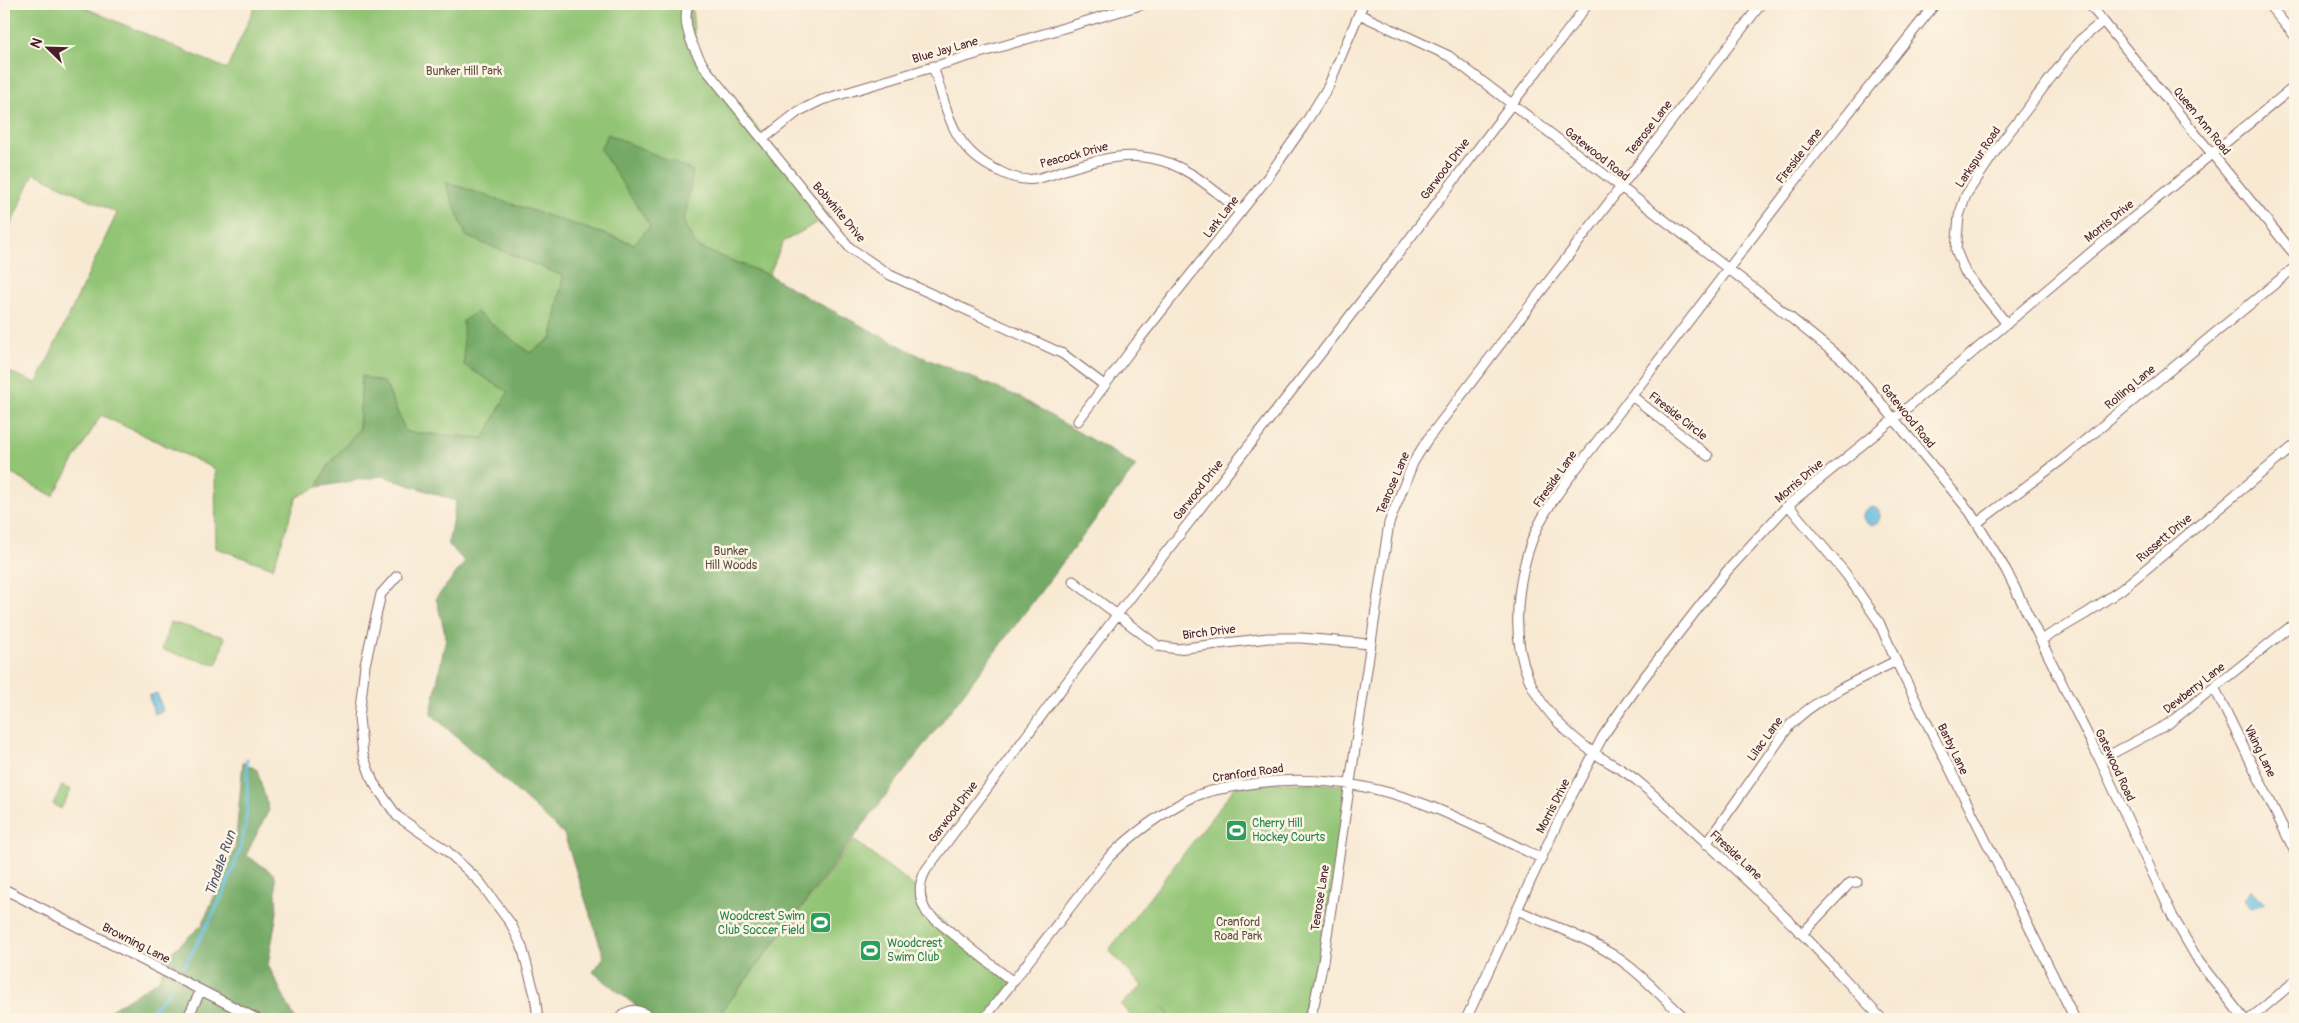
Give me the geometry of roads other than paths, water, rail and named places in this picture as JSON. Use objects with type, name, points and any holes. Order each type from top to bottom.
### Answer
[{"type":"street","name":"Bobwhite Drive","points":[[688,4],[687,26],[696,53],[705,68],[850,248],[890,275],[1062,354],[1104,385]]},
{"type":"street","name":"Blue Jay Lane","points":[[763,139],[799,111],[822,100],[1144,4]]},
{"type":"street","points":[[1359,14],[1364,4]]},
{"type":"street","name":"Garwood Drive","points":[[1013,982],[929,915],[921,898],[921,882],[928,867],[1117,615],[1388,267],[1588,4]]},
{"type":"street","name":"Tearose Lane","points":[[1308,1019],[1314,1005],[1323,962],[1389,524],[1413,463],[1427,440],[1761,4]]},
{"type":"street","name":"Fireside Lane","points":[[1882,1019],[1802,934],[1640,783],[1595,753],[1561,726],[1546,709],[1528,677],[1519,644],[1516,617],[1525,562],[1544,514],[1566,482],[1809,163],[1935,4]]},
{"type":"street","name":"Queen Ann Road","points":[[2088,4],[2295,255]]},
{"type":"street","points":[[2268,4],[2295,36]]},
{"type":"street","name":"Gatewood Road","points":[[1359,14],[1449,56],[1729,270],[1843,360],[1894,419],[1977,524],[2006,570],[2100,760],[2173,917],[2199,962],[2244,1019]]},
{"type":"street","name":"Lark Lane","points":[[1078,420],[1241,212],[1303,127],[1328,87],[1359,14]]},
{"type":"street","name":"Larkspur Road","points":[[2007,324],[1965,272],[1956,250],[1959,216],[1966,196],[2001,143],[2079,41],[2103,21]]},
{"type":"street","name":"Peacock Drive","points":[[933,66],[955,131],[973,157],[988,167],[1022,179],[1036,179],[1106,157],[1129,156],[1151,158],[1172,163],[1189,171],[1241,212]]},
{"type":"street","name":"Morris Drive","points":[[1466,1019],[1541,858],[1603,736],[1642,680],[1727,571],[1788,505],[2295,86]]},
{"type":"street","name":"Rolling Lane","points":[[1977,524],[2060,461],[2295,267]]},
{"type":"street","name":"Fireside Circle","points":[[1632,396],[1708,456]]},
{"type":"street","name":"Russett Drive","points":[[2041,640],[2087,613],[2122,589],[2295,446]]},
{"type":"street","name":"Barby Lane","points":[[1788,505],[1846,574],[1874,614],[2075,1019]]},
{"type":"street","points":[[398,576],[381,594],[365,665],[359,718],[363,755],[374,782],[398,816],[446,850],[479,881],[511,924],[522,947],[535,995],[538,1019]]},
{"type":"street","name":"Birch Drive","points":[[1073,581],[1158,646],[1178,649],[1268,638],[1301,638],[1370,644]]},
{"type":"street","name":"Dewberry Lane","points":[[2100,760],[2168,724],[2215,689],[2295,623]]},
{"type":"street","name":"Lilac Lane","points":[[1706,844],[1798,716],[1840,689],[1896,661]]},
{"type":"street","name":"Viking Lane","points":[[2215,689],[2295,852]]},
{"type":"street","name":"Cranford Road","points":[[984,1019],[1110,857],[1137,832],[1190,798],[1210,791],[1256,782],[1285,780],[1311,780],[1351,785],[1422,803],[1452,815],[1541,858]]},
{"type":"street","points":[[1802,934],[1850,884],[1857,882]]},
{"type":"street","name":"Browning Lane","points":[[4,889],[257,1019]]},
{"type":"street","points":[[1517,910],[1587,941],[1629,966],[1686,1019]]},
{"type":"street","points":[[2250,1019],[2295,981]]},
{"type":"street","points":[[187,1019],[201,990]]},
{"type":"street","points":[[620,1019],[630,1010],[643,1012],[653,1019]]},
{"type":"water","points":[[1872,507],[1878,510],[1881,516],[1878,522],[1872,525],[1866,522],[1863,516],[1866,510]]},
{"type":"water","points":[[157,693],[163,711],[154,714],[149,696]]},
{"type":"water","points":[[2251,890],[2265,904],[2252,908],[2243,899]]},
{"type":"waterway","name":"Tindale Run","points":[[184,966],[219,902],[240,851],[247,815],[247,760]]},
{"type":"waterway","name":"Tindale Run","points":[[142,1019],[163,999],[171,988]]},
{"type":"place","name":"Cherry Hill Hockey Courts","points":[[1236,830]]},
{"type":"place","name":"Woodcrest Swim Club Soccer Field","points":[[821,923]]},
{"type":"place","name":"Woodcrest Swim Club","points":[[871,950]]},
{"type":"park label","name":"Bunker Hill Park","points":[[464,71]]},
{"type":"park label","name":"Bunker Hill Woods","points":[[731,558]]},
{"type":"park label","name":"Cranford Road Park","points":[[1238,929]]}]
